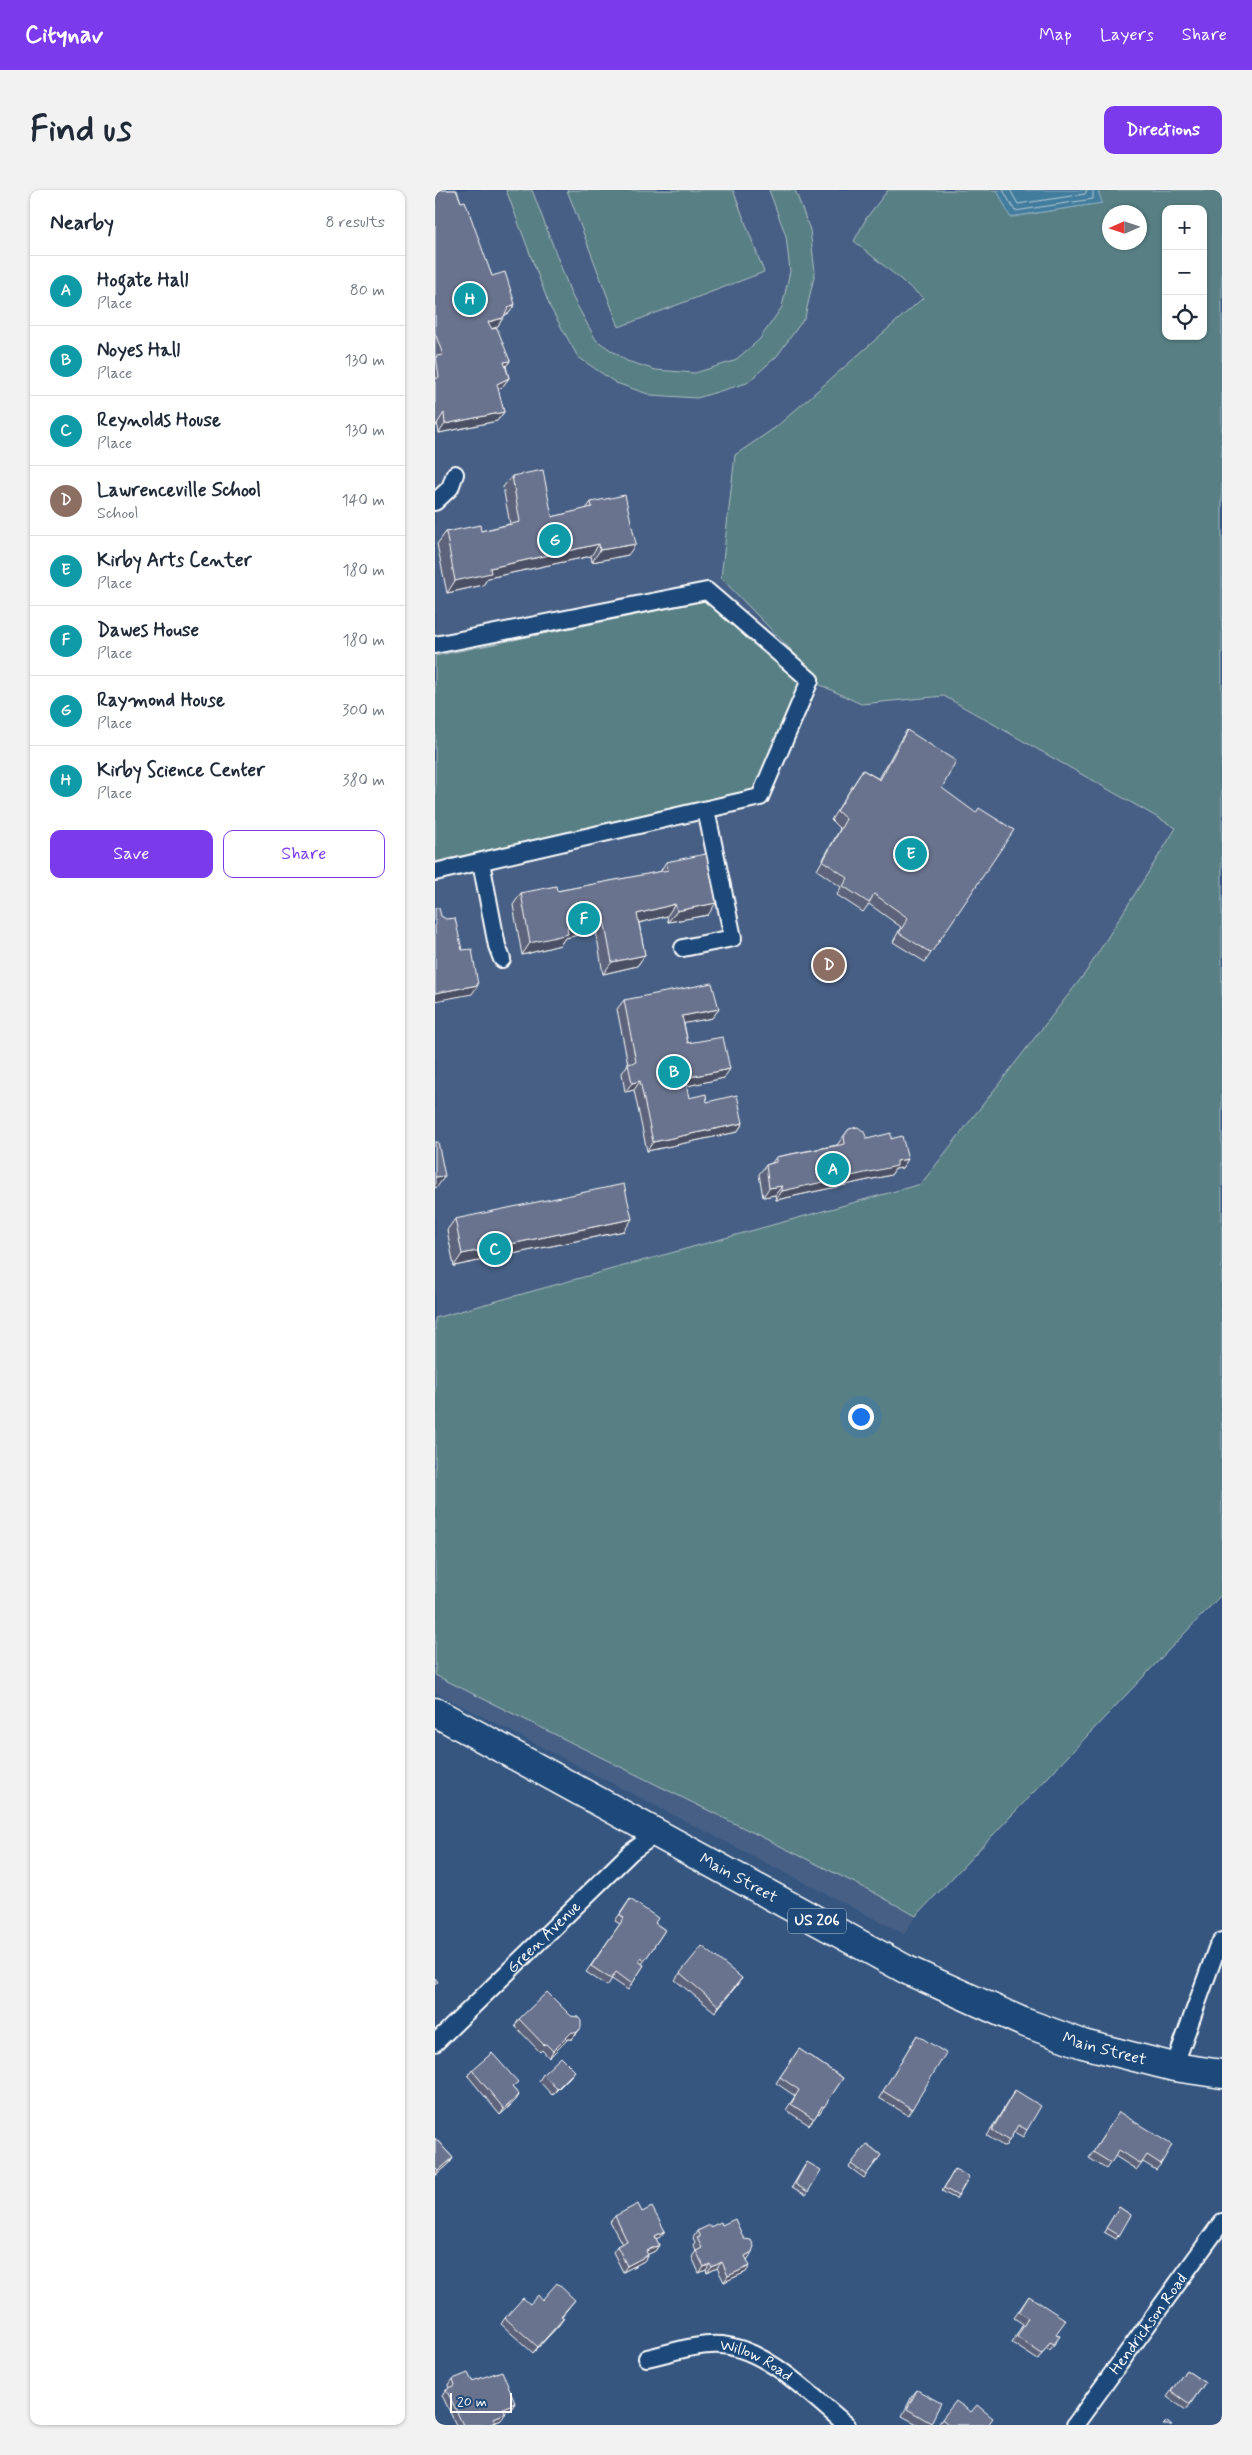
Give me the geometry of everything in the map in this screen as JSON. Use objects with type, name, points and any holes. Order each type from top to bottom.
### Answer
[{"type":"highway","name":"Main Street","points":[[435,1712],[907,1970],[1014,2018],[1083,2044],[1174,2066],[1222,2074]]},
{"type":"street","points":[[435,502],[450,488],[455,474]]},
{"type":"street","points":[[435,645],[707,591],[809,680],[760,797],[435,872]]},
{"type":"street","points":[[683,948],[733,938],[705,810]]},
{"type":"street","points":[[481,862],[497,946],[502,958]]},
{"type":"street","name":"Green Avenue","points":[[435,2043],[631,1852],[657,1833]]},
{"type":"street","points":[[1174,2066],[1217,1948],[1222,1941]]},
{"type":"street","name":"Hendrickson Road","points":[[1075,2425],[1222,2222]]},
{"type":"street","name":"Willow Road","points":[[647,2358],[710,2345],[746,2350],[766,2360],[847,2425]]},
{"type":"shaded area","points":[[435,190],[1222,190],[1222,1594],[916,1916],[904,1934],[435,1692]]},
{"type":"green space","points":[[506,190],[532,190],[572,296],[596,340],[627,361],[656,370],[695,373],[734,361],[759,340],[782,307],[790,271],[786,236],[769,190],[795,190],[810,230],[815,272],[805,317],[777,356],[747,383],[697,398],[651,395],[616,383],[578,357],[550,307]]},
{"type":"green space","points":[[567,190],[733,190],[764,272],[619,327]]},
{"type":"green space","points":[[888,190],[997,190],[1011,217],[1101,203],[1098,190],[1222,190],[1222,1594],[916,1916],[873,1892],[435,1675],[435,1318],[921,1184],[1086,972],[1176,828],[944,696],[861,704],[810,680],[796,655],[721,578],[735,455],[776,427],[923,298],[854,241],[867,217]]},
{"type":"green space","points":[[704,601],[799,683],[754,789],[435,862],[435,656]]},
{"type":"water","points":[[997,190],[1098,190],[1102,203],[1010,217]]},
{"type":"building","points":[[435,190],[456,190],[461,202],[465,201],[492,276],[505,272],[515,304],[509,307],[503,318],[488,322],[492,329],[497,328],[510,361],[504,362],[509,378],[497,384],[504,412],[445,424],[444,413],[435,427],[435,373],[436,379],[439,377],[436,356],[443,355],[435,333]]},
{"type":"building","points":[[543,470],[552,517],[592,507],[591,502],[625,495],[636,544],[600,550],[599,544],[490,568],[491,573],[455,581],[446,532],[480,525],[481,531],[520,522],[512,476]]},
{"type":"building","points":[[907,730],[956,761],[942,788],[976,813],[979,808],[1014,830],[931,953],[899,933],[908,918],[874,894],[869,903],[843,886],[848,878],[823,861],[846,819],[837,811],[863,770],[880,780]]},
{"type":"building","points":[[706,854],[716,903],[677,911],[675,904],[637,914],[645,955],[612,962],[604,920],[567,928],[568,934],[530,943],[521,893],[556,886],[557,891],[668,870],[666,862]]},
{"type":"building","points":[[435,908],[439,908],[441,916],[446,919],[455,918],[462,950],[472,949],[478,985],[435,993]]},
{"type":"building","points":[[712,983],[719,1009],[682,1016],[688,1043],[723,1037],[730,1069],[685,1078],[689,1098],[706,1094],[707,1102],[737,1095],[743,1123],[653,1142],[640,1081],[632,1083],[628,1064],[636,1062],[624,1000]]},
{"type":"building","points":[[858,1127],[864,1132],[867,1139],[891,1133],[891,1139],[902,1136],[908,1159],[897,1161],[897,1166],[782,1191],[782,1186],[769,1188],[766,1165],[776,1162],[776,1157],[845,1144],[844,1136],[849,1129]]},
{"type":"building","points":[[435,1142],[438,1142],[445,1176],[435,1177]]},
{"type":"building","points":[[624,1184],[632,1219],[462,1254],[455,1219]]},
{"type":"building","points":[[630,1899],[658,1918],[655,1923],[665,1930],[645,1960],[641,1957],[638,1961],[644,1965],[632,1984],[616,1972],[611,1979],[591,1966],[624,1918],[620,1915]]},
{"type":"building","points":[[702,1946],[742,1978],[719,2006],[680,1973]]},
{"type":"building","points":[[547,1992],[571,2016],[578,2017],[581,2021],[581,2028],[576,2033],[572,2032],[553,2051],[546,2044],[544,2045],[519,2019]]},
{"type":"building","points":[[917,2035],[946,2053],[912,2109],[883,2091]]},
{"type":"building","points":[[799,2049],[843,2078],[814,2119],[791,2104],[799,2090],[780,2077]]},
{"type":"building","points":[[492,2053],[518,2082],[512,2087],[519,2095],[504,2109],[472,2070]]},
{"type":"building","points":[[561,2057],[575,2071],[557,2089],[543,2074]]},
{"type":"building","points":[[1015,2090],[1041,2106],[1027,2130],[1018,2125],[1009,2141],[992,2130]]},
{"type":"building","points":[[1119,2112],[1172,2145],[1161,2164],[1147,2155],[1141,2164],[1119,2150],[1111,2163],[1093,2152]]},
{"type":"building","points":[[435,2138],[453,2158],[438,2171],[435,2168]]},
{"type":"building","points":[[867,2144],[881,2155],[866,2175],[851,2164]]},
{"type":"building","points":[[807,2162],[821,2170],[808,2192],[795,2184]]},
{"type":"building","points":[[955,2169],[969,2177],[958,2196],[944,2188]]},
{"type":"building","points":[[638,2204],[642,2212],[652,2207],[665,2231],[655,2236],[659,2245],[646,2251],[648,2255],[627,2266],[617,2246],[627,2241],[615,2216]]},
{"type":"building","points":[[1119,2207],[1131,2215],[1119,2236],[1106,2228]]},
{"type":"building","points":[[735,2219],[744,2239],[751,2240],[754,2246],[752,2252],[745,2256],[750,2266],[728,2276],[722,2262],[712,2267],[710,2264],[704,2267],[696,2251],[702,2248],[697,2238],[700,2237],[697,2231],[721,2222],[722,2225]]},
{"type":"building","points":[[557,2283],[575,2300],[561,2316],[564,2318],[538,2347],[505,2318],[523,2298],[530,2304],[538,2295],[542,2300]]},
{"type":"building","points":[[1029,2296],[1066,2320],[1056,2334],[1060,2336],[1054,2344],[1050,2342],[1042,2354],[1017,2337],[1028,2318],[1019,2312]]},
{"type":"building","points":[[1186,2370],[1205,2383],[1190,2404],[1171,2391]]},
{"type":"building","points":[[502,2371],[515,2403],[503,2408],[506,2413],[494,2418],[496,2422],[491,2425],[463,2425],[446,2389],[455,2385],[453,2379],[468,2373],[472,2381]]},
{"type":"building","points":[[917,2390],[941,2403],[931,2423],[907,2409]]},
{"type":"building","points":[[956,2401],[971,2412],[977,2405],[993,2418],[988,2425],[949,2425],[942,2419]]},
{"type":"building","points":[[1167,2421],[1172,2425],[1163,2425]]},
{"type":"place","name":"Kirby Science Center","points":[[470,299]]},
{"type":"place","name":"Raymond House","points":[[555,540]]},
{"type":"place","name":"Kirby Arts Center","points":[[911,854]]},
{"type":"place","name":"Dawes House","points":[[584,919]]},
{"type":"place","name":"Lawrenceville School","points":[[829,965]]},
{"type":"place","name":"Noyes Hall","points":[[674,1072]]},
{"type":"place","name":"Hogate Hall","points":[[833,1169]]},
{"type":"place","name":"Reynolds House","points":[[495,1249]]}]
